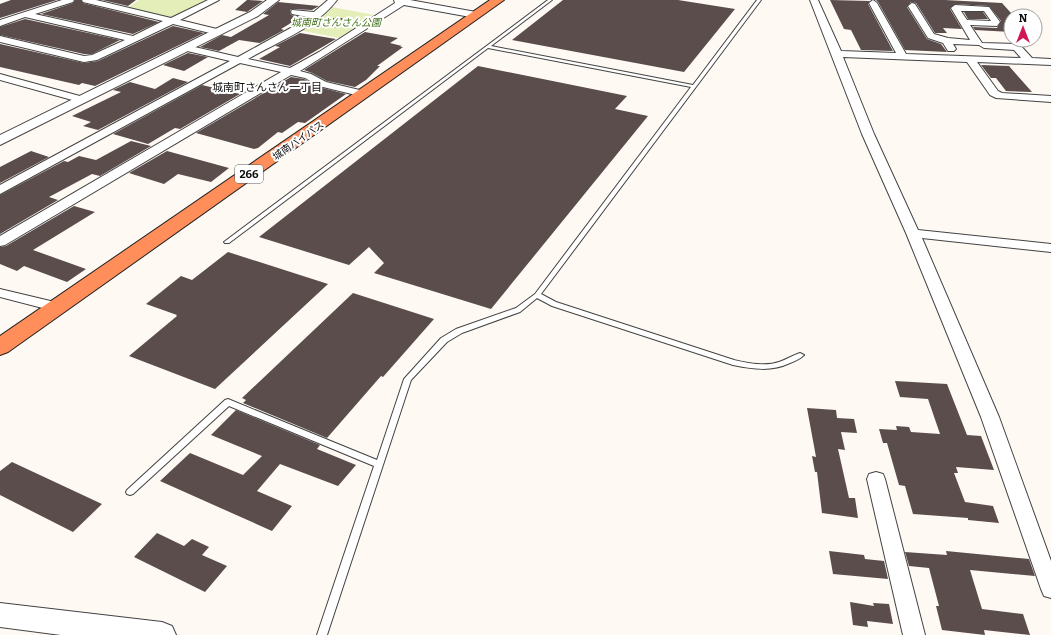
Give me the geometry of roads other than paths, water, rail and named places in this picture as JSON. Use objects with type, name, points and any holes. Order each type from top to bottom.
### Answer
[{"type":"highway","name":"城南バイパス","points":[[0,347],[498,0]]},
{"type":"street","points":[[0,24],[70,0]]},
{"type":"street","points":[[86,0],[218,32]]},
{"type":"street","points":[[0,39],[84,59],[94,58],[215,0]]},
{"type":"street","points":[[0,141],[254,14],[274,0]]},
{"type":"street","points":[[0,190],[237,59],[299,27],[333,0]]},
{"type":"street","points":[[814,0],[868,134],[913,232],[990,416],[1051,589]]},
{"type":"street","points":[[0,242],[289,71],[299,68],[401,1],[476,15]]},
{"type":"street","points":[[874,3],[903,57]]},
{"type":"street","points":[[912,6],[931,36],[947,41],[977,43],[964,22]]},
{"type":"street","points":[[295,12],[316,15]]},
{"type":"street","points":[[26,15],[134,39]]},
{"type":"street","points":[[947,41],[957,59]]},
{"type":"street","points":[[984,45],[1017,47],[1030,62]]},
{"type":"street","points":[[186,48],[289,71],[308,76],[323,84],[364,94]]},
{"type":"street","points":[[837,54],[1051,62]]},
{"type":"street","points":[[970,59],[994,93],[1000,96],[1051,98]]},
{"type":"street","points":[[0,77],[83,100]]},
{"type":"street","points":[[913,232],[1051,248]]},
{"type":"street","points":[[0,293],[58,307]]},
{"type":"street","points":[[876,479],[914,635]]},
{"type":"street","points":[[0,616],[162,635]]},
{"type":"lane","points":[[227,242],[550,0]]},
{"type":"lane","points":[[322,635],[408,379],[444,340],[459,331],[518,310],[536,295],[759,0]]},
{"type":"lane","points":[[487,47],[693,86]]},
{"type":"lane","points":[[536,295],[554,304],[733,362],[762,368],[784,364],[800,355]]},
{"type":"lane","points":[[130,492],[228,402],[380,465]]},
{"type":"district","name":"城南町さんさん一丁目","points":[[267,87]]},
{"type":"park label","name":"城南町さんさん公園","points":[[336,22]]}]
